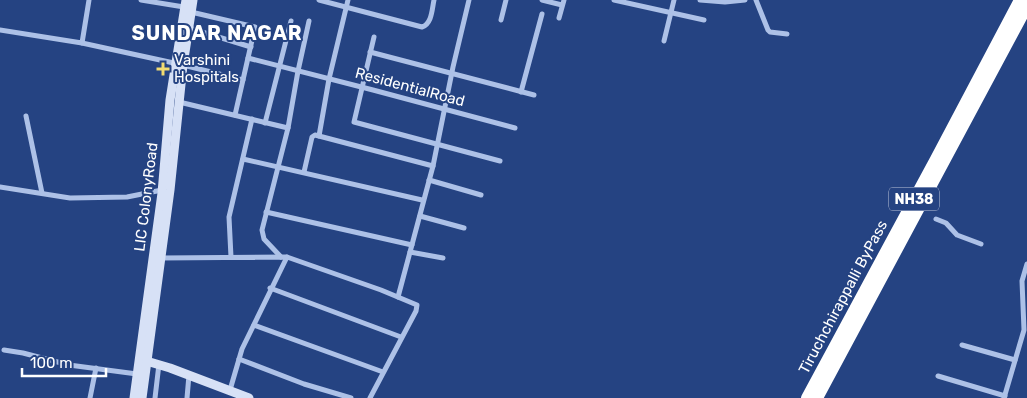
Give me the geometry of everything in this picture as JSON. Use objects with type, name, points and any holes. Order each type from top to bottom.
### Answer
[{"type":"highway","name":"Tiruchchirappalli ByPass","points":[[807,398],[941,151],[1020,0]]},
{"type":"highway","name":"Tiruchchirappalli ByPass","points":[[817,398],[1027,6]]},
{"type":"main road","name":"LIC ColonyRoad","points":[[142,398],[143,360],[179,102],[180,65],[187,7],[193,0]]},
{"type":"main road","name":"LIC ColonyRoad","points":[[134,398],[137,374],[143,360],[161,258],[170,100],[189,28],[187,7]]},
{"type":"main road","points":[[143,360],[159,364],[228,392],[248,398]]},
{"type":"street","points":[[82,43],[89,0]]},
{"type":"street","points":[[141,0],[187,7],[255,27],[235,115]]},
{"type":"street","points":[[319,0],[422,27],[426,26],[429,22],[434,0]]},
{"type":"street","points":[[319,136],[329,79],[348,0]]},
{"type":"street","points":[[398,297],[420,216],[422,200],[433,166],[469,0]]},
{"type":"street","points":[[501,20],[506,0]]},
{"type":"street","points":[[542,0],[563,3],[559,18]]},
{"type":"street","points":[[614,0],[704,20]]},
{"type":"street","points":[[664,40],[674,0]]},
{"type":"street","points":[[700,0],[725,2],[745,0]]},
{"type":"street","points":[[756,0],[768,30],[772,33],[787,34]]},
{"type":"street","points":[[521,92],[542,14]]},
{"type":"street","points":[[265,123],[291,21]]},
{"type":"street","points":[[284,257],[264,239],[262,230],[288,128],[308,21]]},
{"type":"street","points":[[189,28],[251,47]]},
{"type":"street","points":[[0,30],[82,43],[243,80]]},
{"type":"street","points":[[374,37],[354,122],[500,161]]},
{"type":"street","name":"ResidentialRoad","points":[[370,52],[534,95]]},
{"type":"street","name":"ResidentialRoad","points":[[248,58],[515,128]]},
{"type":"street","points":[[179,102],[288,128]]},
{"type":"street","points":[[26,116],[42,193]]},
{"type":"street","points":[[230,257],[229,217],[252,120]]},
{"type":"street","points":[[304,172],[312,137],[315,135],[433,166]]},
{"type":"street","points":[[244,159],[422,200]]},
{"type":"street","points":[[429,180],[481,195]]},
{"type":"street","points":[[0,187],[70,198],[127,197],[166,190]]},
{"type":"street","points":[[266,212],[412,245]]},
{"type":"street","points":[[420,216],[464,228]]},
{"type":"street","points":[[936,219],[946,223],[957,235],[981,244]]},
{"type":"street","points":[[410,252],[444,258]]},
{"type":"street","points":[[228,392],[239,359],[284,257]]},
{"type":"street","points":[[161,258],[284,257],[417,305],[418,308],[370,398]]},
{"type":"street","points":[[938,376],[1005,397],[1024,338],[1022,281],[1027,264]]},
{"type":"street","points":[[270,288],[401,337]]},
{"type":"street","points":[[254,325],[383,372]]},
{"type":"street","points":[[962,345],[1016,360]]},
{"type":"street","points":[[4,350],[69,365],[137,374]]},
{"type":"street","points":[[239,359],[304,384],[351,398]]},
{"type":"street","points":[[155,398],[159,364]]},
{"type":"street","points":[[90,398],[96,368]]},
{"type":"street","points":[[187,398],[189,375]]},
{"type":"place","name":"Varshini Hospitals","points":[[163,69]]},
{"type":"district","name":"SUNDAR NAGAR","points":[[217,33]]}]
